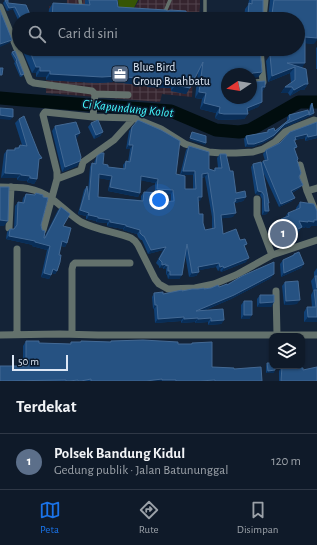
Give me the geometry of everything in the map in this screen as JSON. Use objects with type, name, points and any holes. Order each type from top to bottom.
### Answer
[{"type":"street","points":[[264,12],[265,0]]},
{"type":"street","points":[[0,7],[12,37]]},
{"type":"street","points":[[20,56],[31,82],[92,91],[94,96],[93,117]]},
{"type":"street","points":[[257,82],[263,82],[260,56]]},
{"type":"street","points":[[94,96],[128,96]]},
{"type":"street","points":[[43,230],[57,179],[57,172],[43,114],[46,111],[93,117],[130,118],[161,129],[185,144],[198,149],[209,152],[236,153],[253,152],[263,149],[275,142],[286,132],[314,120],[317,121]]},
{"type":"street","points":[[57,179],[81,170],[83,162],[114,140],[130,118]]},
{"type":"street","points":[[300,165],[313,189],[317,215]]},
{"type":"street","points":[[0,187],[20,186],[31,188],[52,198],[77,219],[94,227],[131,238],[135,241],[155,279],[159,284],[168,289],[195,288],[214,284],[236,275],[272,255],[317,240]]},
{"type":"street","points":[[9,228],[11,187]]},
{"type":"street","points":[[257,199],[257,215],[272,255]]},
{"type":"street","points":[[16,249],[17,334]]},
{"type":"street","points":[[72,334],[73,265],[75,263],[130,263]]},
{"type":"street","points":[[276,291],[277,333]]},
{"type":"street","points":[[0,335],[269,335]]},
{"type":"street","points":[[305,335],[317,335]]},
{"type":"lane","points":[[80,0],[81,7]]},
{"type":"lane","points":[[165,12],[170,0]]},
{"type":"lane","points":[[205,0],[205,12]]},
{"type":"shaded area","points":[[67,0],[85,0],[85,8],[133,11],[139,0],[200,0],[199,12],[49,12],[49,6],[67,7]]},
{"type":"shaded area","name":"Blue Bird Group Buahbatu","points":[[47,56],[194,56],[192,97],[162,94],[160,102],[46,93]]},
{"type":"green space","points":[[118,0],[138,0],[133,10],[119,9]]},
{"type":"building","points":[[5,0],[8,0],[8,3],[26,5],[29,12],[18,12],[15,7],[9,8]]},
{"type":"building","points":[[89,0],[117,0],[118,7],[186,12],[52,12],[53,3],[90,5]]},
{"type":"building","points":[[252,0],[263,0],[263,12],[248,12],[249,3],[252,4]]},
{"type":"building","points":[[274,0],[317,0],[317,38],[305,37],[305,12],[272,12]]},
{"type":"building","points":[[0,10],[12,40],[0,44]]},
{"type":"building","points":[[14,56],[17,56],[24,74],[21,75],[16,61],[17,60]]},
{"type":"building","points":[[32,56],[261,56],[262,72],[257,73],[257,68],[221,68],[221,104],[257,104],[247,108],[248,114],[224,114],[219,113],[220,107],[204,103],[206,93],[199,92],[203,62],[190,88],[176,85],[175,82],[151,81],[150,78],[50,74],[50,71],[40,71],[40,67],[36,67]]},
{"type":"building","points":[[270,56],[305,56],[305,63],[287,63],[306,69],[308,84],[294,90],[292,87],[285,87],[295,80],[295,67],[272,76]]},
{"type":"building","points":[[0,68],[3,68],[2,75],[0,75]]},
{"type":"building","points":[[265,81],[265,87],[262,87],[262,102],[257,104],[257,82]]},
{"type":"building","points":[[312,103],[314,113],[309,115]]},
{"type":"building","points":[[0,108],[13,109],[13,117],[0,115]]},
{"type":"building","points":[[308,110],[309,114],[285,124],[274,135],[263,141],[248,144],[246,136],[268,132],[268,130],[274,128],[275,131],[290,119],[289,115]]},
{"type":"building","points":[[24,116],[42,158],[39,159],[37,179],[21,174],[5,173],[7,150],[15,150],[15,148],[19,148],[20,145],[27,146],[19,119]]},
{"type":"building","points":[[98,120],[103,132],[96,135],[91,123]]},
{"type":"building","points":[[138,120],[161,130],[180,141],[176,174],[185,176],[185,189],[196,189],[195,171],[183,171],[189,146],[209,152],[209,169],[215,171],[215,168],[222,168],[220,154],[226,154],[230,171],[233,171],[236,193],[245,191],[246,197],[235,199],[236,201],[234,202],[236,213],[221,215],[223,234],[236,229],[240,240],[245,239],[247,244],[244,245],[249,258],[224,268],[223,266],[220,267],[219,263],[198,267],[199,272],[192,273],[187,244],[182,275],[170,275],[168,265],[162,265],[162,262],[159,259],[166,247],[151,250],[144,236],[140,233],[140,230],[126,225],[110,222],[110,220],[88,215],[89,213],[80,210],[87,186],[89,200],[92,163],[96,164],[97,156],[104,153],[103,164],[108,165],[108,167],[125,169],[126,161],[130,162],[133,145],[129,145],[132,127]],"holes":[[[208,173],[215,228],[205,230],[203,214],[199,214],[198,197],[202,197],[202,174]],[[99,174],[112,176],[110,187],[140,193],[141,176],[158,179],[157,189],[173,190],[174,201],[160,202],[160,193],[144,192],[143,201],[98,197]]]},
{"type":"building","points":[[76,122],[80,133],[75,135],[81,157],[80,161],[65,167],[55,126]]},
{"type":"building","points":[[317,122],[317,135],[308,137],[307,134],[295,137],[296,140],[294,140],[297,147],[294,148],[301,173],[299,177],[303,185],[291,191],[295,198],[281,204],[263,161],[268,160],[266,150],[280,143],[290,132]]},
{"type":"building","points":[[192,132],[206,136],[206,143],[190,138]]},
{"type":"building","points":[[261,162],[269,203],[269,211],[265,211],[264,195],[262,192],[258,191],[253,164]]},
{"type":"building","points":[[0,187],[9,187],[8,221],[0,220]]},
{"type":"building","points":[[36,193],[48,198],[41,225],[42,230],[45,231],[44,238],[61,207],[70,214],[63,226],[71,228],[67,243],[62,241],[59,255],[61,255],[60,262],[57,271],[53,269],[51,275],[44,273],[50,246],[35,241],[9,236],[10,229],[14,229],[17,225],[18,202],[24,203],[26,194],[35,195]]},
{"type":"building","points":[[300,202],[314,204],[317,211],[317,220],[314,220],[314,222],[299,221],[302,227],[278,239],[275,231],[285,226],[281,219],[289,216],[288,213],[300,208]]},
{"type":"building","points":[[299,252],[304,264],[284,273],[283,260]]},
{"type":"building","points":[[274,262],[274,274],[234,295],[196,311],[223,309],[224,320],[211,321],[211,318],[184,319],[184,317],[158,319],[154,293],[163,292],[163,294],[182,290],[204,289],[218,285],[219,287],[227,285],[242,276]]},
{"type":"building","points":[[315,276],[317,276],[317,288]]},
{"type":"building","points":[[298,281],[300,300],[286,301],[285,282]]},
{"type":"building","points":[[314,290],[317,290],[317,317],[308,317],[307,307],[316,307]]},
{"type":"building","points":[[260,295],[274,295],[274,302],[260,303]]},
{"type":"building","points":[[244,301],[252,301],[252,315],[244,315]]},
{"type":"building","points":[[143,340],[178,342],[178,344],[212,342],[212,367],[234,369],[261,367],[262,381],[176,381],[162,379],[146,381],[91,381],[91,379],[81,381],[0,381],[0,366],[26,366],[26,341],[71,344],[71,342],[81,341],[111,342]]},
{"type":"building","points":[[267,363],[269,363],[269,369],[275,370],[268,371]]},
{"type":"building","points":[[317,367],[317,381],[281,381],[282,369],[303,370]]},
{"type":"waterway","name":"Ci Kapundung Kolot","points":[[0,98],[171,111],[216,130],[239,132],[250,130],[299,102],[317,102]]},
{"type":"place","name":"Blue Bird Group Buahbatu","points":[[120,74]]},
{"type":"place","name":"Polsek Bandung Kidul","points":[[283,234]]}]
